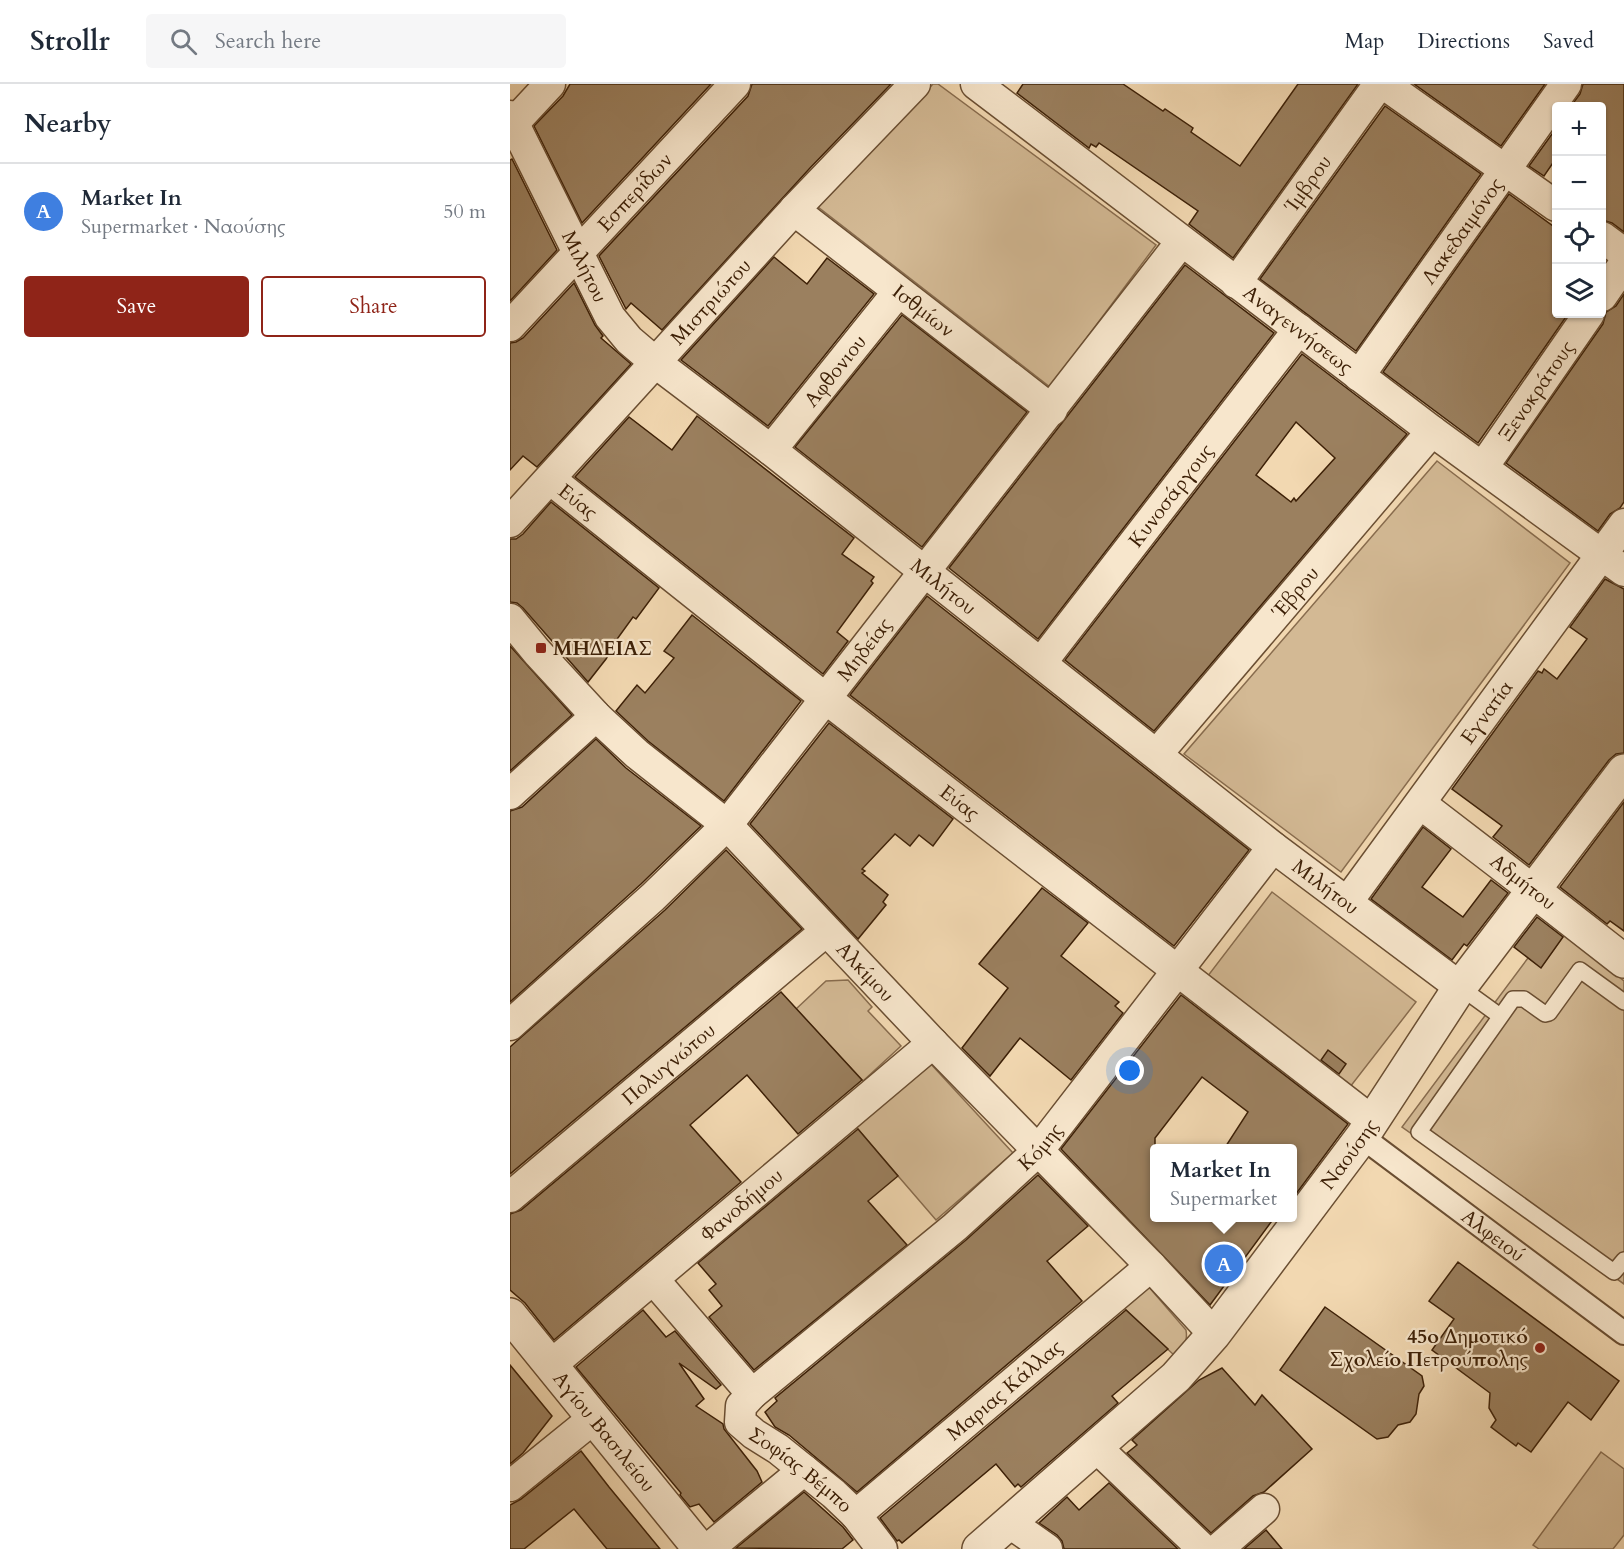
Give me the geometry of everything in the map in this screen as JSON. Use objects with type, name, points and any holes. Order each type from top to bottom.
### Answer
[{"type":"street","points":[[511,122],[550,84]]},
{"type":"street","name":"Εσπερίδων","points":[[510,326],[577,251],[735,84]]},
{"type":"street","name":"Μιστριώτου","points":[[510,522],[794,210],[915,84]]},
{"type":"street","name":"Ίμβρου","points":[[1236,283],[1379,84]]},
{"type":"street","points":[[1384,84],[1552,203]]},
{"type":"street","name":"Λακεδαιμόνος","points":[[1359,376],[1566,84]]},
{"type":"street","name":"Αναγεννήσεως","points":[[994,89],[1181,242],[1432,431],[1613,562]]},
{"type":"street","name":"Μιλήτου","points":[[511,122],[610,317],[629,340],[1273,847],[1460,987]]},
{"type":"street","name":"Ισθμίων","points":[[794,210],[1052,410]]},
{"type":"street","points":[[1606,240],[1624,253]]},
{"type":"street","name":"Μηδείας","points":[[510,1025],[653,897],[727,825],[1181,242]]},
{"type":"street","points":[[1606,290],[1624,264]]},
{"type":"street","name":"Αφθονιου","points":[[771,450],[898,292]]},
{"type":"street","name":"Ξενοκράτους","points":[[1483,467],[1586,318]]},
{"type":"street","name":"Κυνοσάργους","points":[[1041,663],[1299,329]]},
{"type":"street","name":"Έβρου","points":[[1157,754],[1432,431]]},
{"type":"street","name":"Εύας","points":[[550,480],[825,698],[1177,970],[1367,1129]]},
{"type":"street","name":"Εγνατία","points":[[1348,902],[1421,804],[1613,562],[1624,524]]},
{"type":"street","name":"Αλκίμου","points":[[510,620],[596,716],[637,754],[727,825],[933,1043],[1151,1266],[1214,1334]]},
{"type":"street","points":[[510,794],[596,716]]},
{"type":"street","name":"Ναούσης","points":[[979,1549],[1176,1377],[1214,1334],[1367,1129],[1460,987],[1624,771]]},
{"type":"street","name":"Αδμήτου","points":[[1421,804],[1624,961]]},
{"type":"street","name":"Κόμης","points":[[752,1394],[955,1227],[1038,1152],[1273,847]]},
{"type":"street","name":"Πολυγνώτου","points":[[510,1197],[826,931]]},
{"type":"street","name":"Φανοδήμου","points":[[551,1365],[933,1043]]},
{"type":"street","name":"Αλφειού","points":[[1367,1129],[1624,1333]]},
{"type":"street","name":"Μαριας Κάλλας","points":[[856,1515],[1151,1266]]},
{"type":"street","name":"Σοφίας Βέμπο","points":[[654,1280],[752,1394],[741,1406],[740,1422],[834,1494],[856,1515],[882,1549]]},
{"type":"street","name":"Αγίου Βασιλείου","points":[[510,1315],[700,1549]]},
{"type":"street","points":[[510,1486],[594,1418]]},
{"type":"street","points":[[1097,1448],[1203,1549]]},
{"type":"street","points":[[708,1549],[804,1470]]},
{"type":"street","points":[[1218,1549],[1264,1509]]},
{"type":"street","points":[[1010,1523],[1047,1549]]},
{"type":"lane","points":[[1624,1002],[1580,970],[1549,1012],[1545,1014],[1524,999],[1513,999],[1419,1132],[1614,1272],[1624,1260]]},
{"type":"lane","points":[[1460,987],[1500,1016]]},
{"type":"shaded area","points":[[933,84],[938,84],[1156,245],[1050,387],[818,207]]},
{"type":"shaded area","points":[[1437,461],[1570,563],[1341,872],[1184,754]]},
{"type":"shaded area","points":[[1272,892],[1416,1002],[1350,1087],[1207,977]]},
{"type":"shaded area","points":[[1565,934],[1624,981],[1624,1284],[1402,1127],[1528,958],[1541,967]]},
{"type":"shaded area","points":[[848,980],[872,1007],[868,1011],[901,1046],[863,1081],[796,1009],[826,981]]},
{"type":"shaded area","points":[[929,1062],[1013,1153],[936,1220],[855,1126]]},
{"type":"shaded area","points":[[1148,1286],[1186,1330],[1185,1344],[1176,1357],[1123,1307]]},
{"type":"shaded area","points":[[1601,1452],[1624,1469],[1624,1535],[1613,1549],[1539,1549],[1533,1545]]},
{"type":"building","points":[[570,84],[711,84],[582,223],[534,126],[563,96]]},
{"type":"building","points":[[752,84],[891,84],[810,168],[662,330],[631,303],[626,309],[599,256],[748,96]]},
{"type":"building","points":[[1023,84],[1123,84],[1193,128],[1191,132],[1240,166],[1298,84],[1358,84],[1233,258],[1189,224],[1198,211],[1099,143],[1096,147],[1091,144],[1089,148],[1017,93]]},
{"type":"building","points":[[1414,84],[1545,84],[1501,146]]},
{"type":"building","points":[[1583,84],[1624,84],[1624,232],[1606,221],[1606,102],[1574,102]]},
{"type":"building","points":[[1385,106],[1481,174],[1356,351],[1260,279]]},
{"type":"building","points":[[1552,134],[1552,164],[1544,176],[1529,166]]},
{"type":"building","points":[[512,159],[557,250],[510,301],[510,160]]},
{"type":"building","points":[[1509,194],[1552,225],[1552,318],[1565,318],[1478,443],[1383,372]]},
{"type":"building","points":[[774,257],[807,284],[827,258],[874,294],[768,426],[681,360]]},
{"type":"building","points":[[1185,265],[1274,333],[1038,639],[949,568]]},
{"type":"building","points":[[574,283],[603,336],[601,338],[631,364],[537,467],[523,456],[510,470],[510,343],[523,338]]},
{"type":"building","points":[[1624,294],[1624,502],[1620,508],[1610,514],[1598,531],[1506,463],[1603,324],[1606,312],[1616,306]]},
{"type":"building","points":[[902,315],[1027,412],[922,547],[795,447]]},
{"type":"building","points":[[1302,354],[1407,434],[1154,731],[1065,660]],"holes":[[[1296,422],[1335,458],[1296,501],[1294,498],[1291,502],[1256,475]]]},
{"type":"building","points":[[697,416],[854,538],[842,554],[874,577],[871,581],[873,583],[837,632],[848,641],[823,674],[575,477],[629,417],[672,450]]},
{"type":"building","points":[[551,502],[659,588],[636,619],[633,617],[588,682],[523,608],[517,603],[510,602],[510,539],[516,539],[523,534]]},
{"type":"building","points":[[1605,579],[1624,589],[1624,753],[1616,754],[1609,760],[1529,865],[1493,837],[1502,826],[1452,789],[1538,671],[1542,673],[1544,669],[1557,679],[1587,639],[1570,627]]},
{"type":"building","points":[[927,596],[1249,850],[1174,946],[850,695]]},
{"type":"building","points":[[692,615],[801,701],[724,801],[648,741],[616,711],[637,685],[645,693],[674,658],[664,651]]},
{"type":"building","points":[[510,646],[572,715],[510,771]]},
{"type":"building","points":[[829,723],[953,819],[933,846],[919,835],[910,846],[895,834],[862,869],[865,871],[862,873],[888,895],[883,902],[886,905],[858,939],[750,824]]},
{"type":"building","points":[[596,739],[626,768],[701,826],[641,884],[510,1002],[510,811],[522,807]]},
{"type":"building","points":[[1624,802],[1624,931],[1610,921],[1607,924],[1560,887]]},
{"type":"building","points":[[1423,827],[1451,849],[1422,887],[1463,917],[1491,880],[1508,893],[1467,946],[1464,944],[1452,960],[1371,899]]},
{"type":"building","points":[[726,850],[802,929],[510,1174],[510,1047],[665,910]]},
{"type":"building","points":[[1042,888],[1088,923],[1061,956],[1119,1002],[1115,1006],[1123,1013],[1071,1080],[1020,1038],[990,1076],[962,1048],[1008,988],[979,964]]},
{"type":"building","points":[[1537,917],[1563,937],[1541,968],[1514,947]]},
{"type":"building","points":[[781,992],[862,1080],[798,1134],[747,1075],[690,1125],[741,1182],[554,1340],[525,1303],[510,1290],[510,1214],[521,1210]]},
{"type":"building","points":[[1181,995],[1348,1124],[1297,1193],[1297,1144],[1227,1144],[1248,1112],[1202,1077],[1155,1138],[1155,1144],[1150,1144],[1150,1222],[1271,1222],[1210,1305],[1061,1149]]},
{"type":"building","points":[[1328,1050],[1346,1064],[1339,1074],[1321,1060]]},
{"type":"building","points":[[858,1129],[898,1176],[868,1201],[907,1245],[754,1370],[709,1317],[722,1306],[709,1290],[716,1284],[698,1263]]},
{"type":"building","points":[[1038,1175],[1088,1226],[1047,1261],[1082,1301],[857,1492],[789,1435],[775,1427],[765,1412],[777,1401],[775,1398],[966,1240]]},
{"type":"building","points":[[1458,1262],[1619,1381],[1591,1420],[1568,1402],[1531,1452],[1518,1443],[1516,1446],[1491,1427],[1496,1420],[1489,1408],[1490,1393],[1432,1350],[1454,1319],[1429,1301]]},
{"type":"building","points":[[1325,1307],[1422,1376],[1424,1386],[1419,1394],[1416,1414],[1410,1422],[1398,1425],[1388,1437],[1377,1439],[1280,1370]]},
{"type":"building","points":[[643,1310],[666,1337],[675,1331],[721,1385],[716,1389],[679,1363],[704,1399],[696,1406],[723,1424],[724,1429],[757,1471],[762,1482],[714,1522],[699,1504],[690,1507],[680,1495],[681,1493],[576,1367]]},
{"type":"building","points":[[1126,1310],[1168,1349],[1112,1396],[1118,1403],[1021,1487],[1018,1484],[1015,1487],[996,1464],[902,1543],[897,1541],[880,1518]]},
{"type":"building","points":[[510,1365],[552,1416],[523,1453],[510,1464]]},
{"type":"building","points":[[1222,1368],[1255,1405],[1262,1395],[1312,1449],[1264,1492],[1253,1496],[1211,1533],[1127,1453],[1137,1445],[1132,1440],[1199,1380]]},
{"type":"building","points":[[581,1451],[660,1549],[607,1549],[574,1509],[524,1549],[510,1549],[510,1505],[521,1499]]},
{"type":"building","points":[[1109,1483],[1178,1549],[1064,1549],[1057,1535],[1039,1523],[1067,1497],[1079,1510]]},
{"type":"building","points":[[804,1492],[843,1527],[853,1540],[842,1549],[736,1548]]},
{"type":"building","points":[[1266,1530],[1282,1549],[1244,1549]]},
{"type":"place","name":"ΜΗΔΕΙΑΣ","points":[[541,648]]},
{"type":"place","name":"Market In","points":[[1224,1264]]},
{"type":"place","name":"45ο Δημοτικό Σχολείο Πετρούπολης","points":[[1540,1348]]}]
